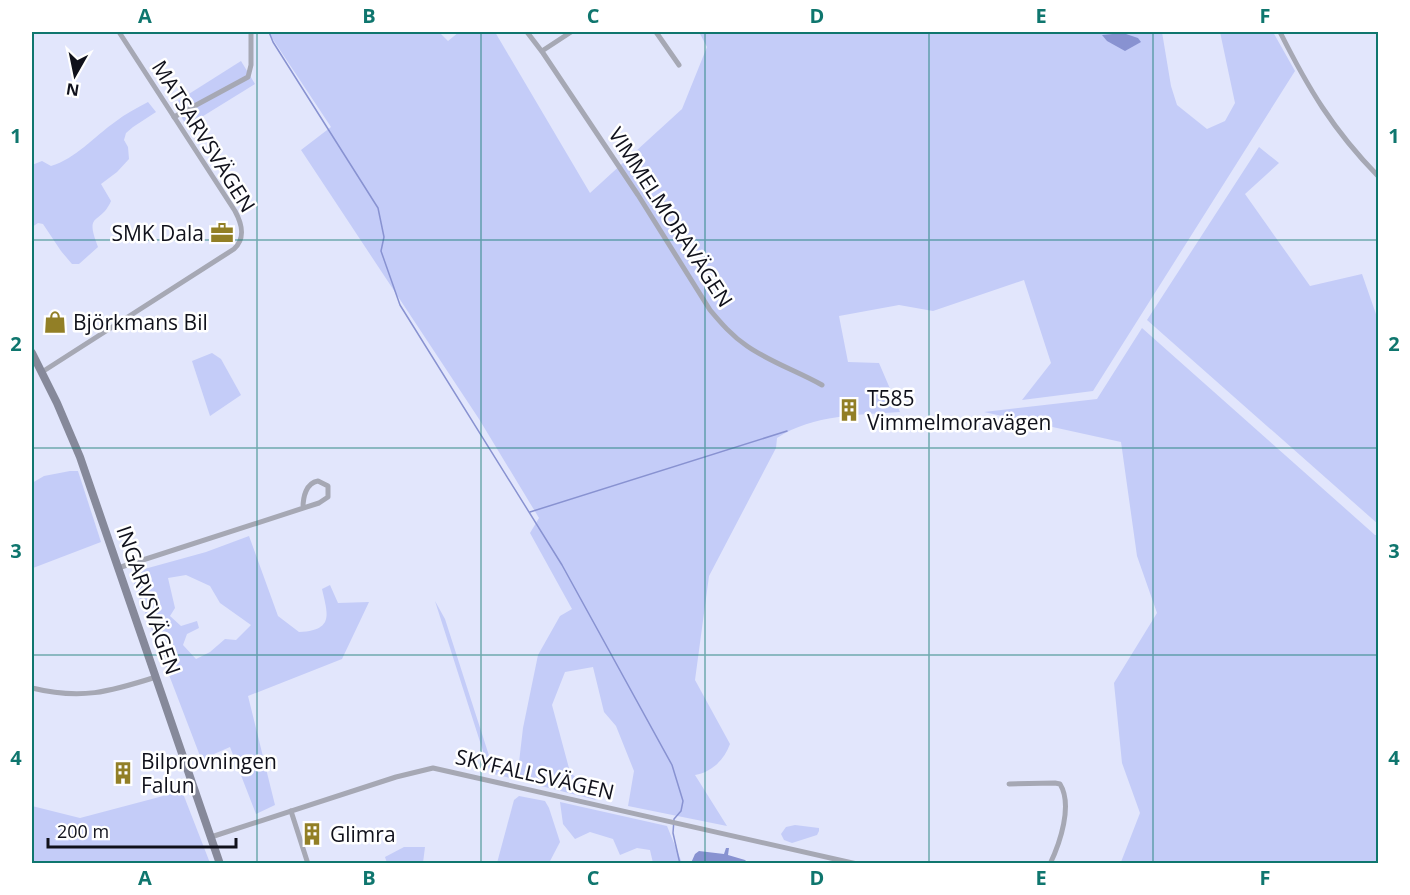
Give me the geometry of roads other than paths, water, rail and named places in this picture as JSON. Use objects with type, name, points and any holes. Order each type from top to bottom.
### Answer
[{"type":"street","name":"MATSARVSVÄGEN","points":[[42,372],[240,243],[242,229],[237,216],[119,32]]},
{"type":"street","points":[[174,117],[248,77],[251,65],[251,32]]},
{"type":"street","name":"VIMMELMORAVÄGEN","points":[[527,32],[638,195],[710,310],[744,345],[822,385]]},
{"type":"street","points":[[542,51],[571,32]]},
{"type":"street","points":[[657,32],[679,65]]},
{"type":"street","points":[[1280,32],[1315,98],[1346,140],[1378,176]]},
{"type":"street","name":"INGARVSVÄGEN","points":[[32,353],[80,457],[220,864]]},
{"type":"street","points":[[118,568],[303,508],[326,500],[329,494],[328,486],[318,481],[311,483],[306,491],[303,508]]},
{"type":"street","points":[[32,688],[68,694],[95,694],[156,677]]},
{"type":"street","name":"SKYFALLSVÄGEN","points":[[211,837],[396,777],[433,768],[857,864]]},
{"type":"street","points":[[1009,784],[1055,783],[1060,784],[1065,791],[1066,800],[1060,843],[1050,864]]},
{"type":"street","points":[[291,811],[308,864]]},
{"type":"waterway","points":[[269,32],[273,42],[378,208],[384,237],[381,251],[400,305],[562,565],[672,765],[683,801],[681,811],[674,819],[673,833],[680,864]]},
{"type":"waterway","points":[[530,512],[787,431]]},
{"type":"place","name":"SMK Dala","points":[[222,233]]},
{"type":"place","name":"Björkmans Bil","points":[[55,322]]},
{"type":"place","name":"T585 Vimmelmoravägen","points":[[849,410]]},
{"type":"place","name":"Bilprovningen Falun","points":[[123,773]]},
{"type":"place","name":"Glimra","points":[[312,834]]}]
